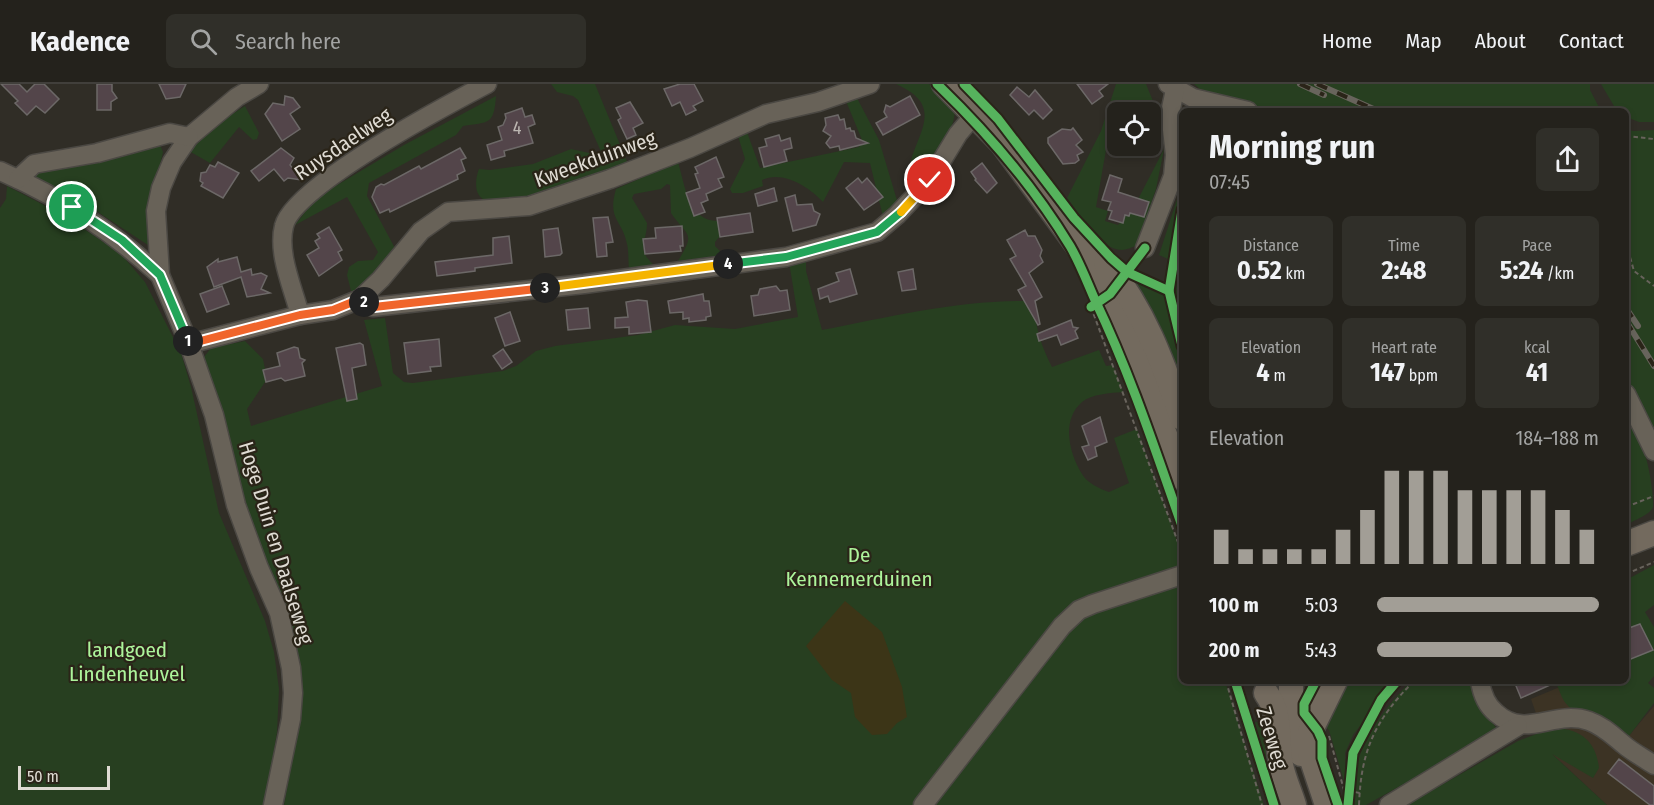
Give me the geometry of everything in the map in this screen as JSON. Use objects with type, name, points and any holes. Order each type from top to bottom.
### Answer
[{"type":"main road","points":[[944,84],[1009,152],[1086,257],[1173,477]]},
{"type":"main road","points":[[957,84],[1008,138],[1104,299],[1156,346],[1179,410]]},
{"type":"main road","points":[[1629,543],[1654,532]]},
{"type":"main road","points":[[1257,687],[1280,693],[1294,684]]},
{"type":"main road","name":"Zeeweg","points":[[1294,684],[1290,694],[1298,743],[1305,772],[1318,805]]},
{"type":"main road","points":[[1334,684],[1310,754],[1341,798]]},
{"type":"main road","name":"Zeeweg","points":[[1257,687],[1272,700],[1278,720],[1281,763],[1294,805]]},
{"type":"street","points":[[160,275],[156,211],[161,188],[168,171],[189,137],[237,97],[259,84]]},
{"type":"street","name":"Ruysdaelweg","points":[[300,315],[282,242],[285,221],[295,204],[352,162],[421,119],[487,84]]},
{"type":"street","name":"Kweekduinweg","points":[[360,299],[381,279],[421,231],[448,212],[529,206],[610,179],[690,148],[766,114],[818,102],[870,84]]},
{"type":"street","points":[[1145,248],[1173,176],[1175,155],[1170,113],[1172,87],[1193,98],[1235,108]]},
{"type":"street","points":[[189,344],[300,315],[333,310],[360,299],[374,307],[584,284],[786,257],[877,232],[897,215],[930,180],[958,134],[975,114]]},
{"type":"street","points":[[18,179],[34,164],[97,153],[170,133],[189,137]]},
{"type":"street","points":[[0,171],[72,207],[122,240],[160,275]]},
{"type":"street","name":"Hoge Duin en Daalseweg","points":[[160,275],[189,344],[214,415],[236,505],[258,568],[279,613],[291,668],[293,693],[291,719],[273,805]]},
{"type":"street","points":[[1631,413],[1654,451]]},
{"type":"street","points":[[923,805],[1062,626],[1079,610],[1179,576]]},
{"type":"street","points":[[1481,684],[1488,706],[1503,720],[1518,726]]},
{"type":"street","points":[[1389,805],[1518,726],[1557,718],[1589,721],[1614,734],[1623,744],[1654,765]]},
{"type":"path","points":[[1629,136],[1654,139]]},
{"type":"path","points":[[1629,254],[1634,271],[1654,286]]},
{"type":"path","points":[[1159,287],[1170,290],[1179,297]]},
{"type":"path","points":[[1170,290],[1172,305]]},
{"type":"path","points":[[1104,299],[1111,332]]},
{"type":"path","points":[[1104,299],[1179,544]]},
{"type":"path","points":[[1173,477],[1179,510]]},
{"type":"path","points":[[1629,506],[1651,494]]},
{"type":"path","points":[[1635,517],[1638,502]]},
{"type":"path","points":[[1629,573],[1654,562]]},
{"type":"path","points":[[1227,684],[1262,805]]},
{"type":"path","points":[[1359,805],[1364,759],[1374,732],[1392,705],[1411,684]]},
{"type":"path","points":[[1320,728],[1318,731],[1322,749]]},
{"type":"path","points":[[1320,728],[1344,790],[1341,798]]},
{"type":"path","points":[[1341,798],[1351,772]]},
{"type":"path","points":[[1341,798],[1360,793]]},
{"type":"shaded area","points":[[1567,684],[1577,684],[1627,738],[1654,706],[1654,805],[1607,805],[1549,751],[1531,699]]},
{"type":"green space","points":[[551,84],[595,84],[628,164],[568,186],[537,194],[494,201],[482,199],[476,187],[479,169],[490,170],[533,164],[571,149],[603,156],[578,100],[573,96],[557,92]]},
{"type":"green space","points":[[896,84],[929,84],[951,104],[955,114],[947,136],[914,190],[910,175],[911,161],[924,120],[923,107],[915,95]]},
{"type":"green space","points":[[1116,84],[1146,84],[1153,102],[1110,102]]},
{"type":"green space","points":[[1194,84],[1590,84],[1590,90],[1599,108],[1261,108],[1200,89]]},
{"type":"green space","points":[[1601,84],[1654,84],[1654,122],[1639,122],[1629,118],[1629,108],[1615,108]]},
{"type":"green space","points":[[496,96],[494,112],[488,120],[463,126],[456,135],[369,183],[367,196],[397,252],[359,294],[351,291],[347,275],[349,267],[358,261],[373,260],[378,252],[347,197],[295,225],[314,201],[329,190],[404,145]]},
{"type":"green space","points":[[857,98],[879,140],[899,207],[883,217],[870,163],[844,162],[823,202],[803,186],[778,177],[762,180],[763,186],[743,193],[732,193],[730,189],[745,159],[738,136],[747,132],[760,168],[859,147],[862,140],[846,101]]},
{"type":"green space","points":[[245,106],[259,133],[257,139],[253,140],[239,127],[210,163],[189,151],[223,120]]},
{"type":"green space","points":[[1107,112],[1107,148],[1096,207],[1108,211],[1105,221],[1118,225],[1134,207],[1164,149],[1156,189],[1136,246],[1122,250],[1105,244],[1098,238],[1067,198],[1101,131]]},
{"type":"green space","points":[[1629,130],[1654,130],[1654,435],[1629,384]]},
{"type":"green space","points":[[160,145],[163,152],[149,213],[148,245],[84,203],[20,170],[91,164]]},
{"type":"green space","points":[[678,162],[694,209],[709,220],[719,221],[721,235],[715,242],[715,246],[724,255],[678,261],[687,244],[688,235],[671,213],[670,185],[667,184],[661,189],[634,194],[632,198],[647,223],[643,250],[654,265],[629,268],[625,236],[613,207],[616,189]]},
{"type":"green space","name":"landgoed Lindenheuvel","points":[[7,186],[63,215],[120,253],[145,282],[181,353],[191,387],[219,513],[265,621],[274,652],[279,689],[277,732],[265,805],[0,805],[0,208],[6,199]]},
{"type":"green space","points":[[1179,193],[1179,313],[1176,300],[1177,263],[1159,255]]},
{"type":"green space","name":"De Kennemerduinen","points":[[806,259],[806,271],[822,330],[949,306],[1027,301],[1035,310],[1040,339],[1052,367],[1099,350],[1106,366],[1113,365],[1123,392],[1091,397],[1075,409],[1071,418],[1069,437],[1077,466],[1087,480],[1109,492],[1129,483],[1114,438],[1137,429],[1179,547],[1179,684],[1226,684],[1264,805],[284,805],[300,717],[299,658],[282,596],[257,541],[204,357],[211,348],[245,341],[263,359],[267,379],[247,409],[251,426],[382,386],[364,320],[385,318],[393,373],[404,382],[413,383],[503,371],[516,366],[536,351],[555,346],[638,335],[675,325],[735,329],[798,317],[789,262]]},
{"type":"green space","points":[[1130,277],[1165,295],[1179,350],[1179,396]]},
{"type":"green space","points":[[1629,425],[1644,450],[1652,487],[1653,507],[1647,514],[1630,523],[1629,533]]},
{"type":"green space","points":[[1654,565],[1654,605],[1645,612],[1654,627],[1654,676],[1648,683],[1654,688],[1654,703],[1629,736],[1576,713],[1564,701],[1556,684],[1629,684],[1629,578]]},
{"type":"green space","points":[[1338,684],[1393,684],[1353,735],[1345,753],[1346,788],[1329,730],[1318,721]]},
{"type":"green space","points":[[1408,684],[1471,684],[1477,704],[1497,729],[1461,752],[1366,805],[1351,805],[1361,752],[1376,723]]},
{"type":"green space","points":[[1273,717],[1290,805],[1278,805],[1253,723]]},
{"type":"green space","points":[[1552,728],[1578,733],[1590,743],[1599,768],[1593,778],[1552,754],[1607,805],[1407,805],[1518,741]]},
{"type":"sand","points":[[845,601],[882,632],[902,687],[907,717],[897,723],[887,734],[872,735],[855,717],[851,693],[832,680],[806,646]]},
{"type":"building","points":[[1,84],[19,84],[27,92],[35,84],[44,84],[59,99],[45,113],[36,106],[27,115],[15,103],[18,101]]},
{"type":"building","points":[[97,84],[112,84],[112,91],[117,98],[111,102],[111,110],[97,110]]},
{"type":"building","points":[[159,84],[186,84],[180,97],[166,99]]},
{"type":"building","points":[[680,84],[694,84],[703,101],[693,106],[696,110],[686,115],[680,102],[672,106],[664,89]]},
{"type":"building","points":[[1077,84],[1108,84],[1099,91],[1103,96],[1092,104]]},
{"type":"building","points":[[1017,87],[1029,97],[1035,90],[1052,110],[1043,119],[1034,110],[1029,115],[1010,95]]},
{"type":"building","points":[[285,96],[293,98],[300,107],[290,114],[300,129],[282,141],[265,114],[273,103],[284,105]]},
{"type":"building","points":[[910,96],[920,115],[883,135],[876,123],[887,117],[884,112],[886,105],[890,107]]},
{"type":"building","points":[[630,102],[643,123],[633,128],[636,135],[627,139],[618,120],[621,118],[616,108]]},
{"type":"building","points":[[522,108],[525,117],[532,115],[535,124],[528,127],[533,143],[504,151],[505,156],[491,160],[487,145],[502,140],[498,127],[503,125],[505,114]]},
{"type":"building","points":[[838,115],[840,120],[844,119],[846,129],[850,128],[854,131],[856,138],[868,143],[840,150],[839,146],[830,148],[826,143],[831,136],[823,131],[826,125],[825,118]]},
{"type":"building","points":[[1073,128],[1082,140],[1076,145],[1083,152],[1077,155],[1079,160],[1075,163],[1063,164],[1048,143],[1048,138],[1062,129],[1071,130]]},
{"type":"building","points":[[779,135],[781,141],[790,138],[792,148],[784,150],[787,161],[764,167],[759,148],[767,146],[765,139]]},
{"type":"building","points":[[281,148],[294,158],[290,165],[302,180],[288,178],[284,181],[274,169],[259,181],[251,171]]},
{"type":"building","points":[[460,148],[466,158],[461,160],[465,171],[457,175],[458,179],[390,212],[389,209],[380,213],[372,197],[376,187],[419,166],[421,169]]},
{"type":"building","points":[[716,157],[724,177],[718,179],[722,187],[706,194],[708,200],[701,203],[705,212],[694,216],[686,193],[700,188],[695,167]]},
{"type":"building","points":[[218,162],[239,173],[223,198],[201,186],[203,183],[200,181],[201,173],[206,172],[210,165],[215,167]]},
{"type":"building","points":[[982,163],[997,183],[987,193],[971,172]]},
{"type":"building","points":[[1110,175],[1122,179],[1118,192],[1149,202],[1144,217],[1130,213],[1129,216],[1125,215],[1123,223],[1109,219],[1112,211],[1108,210],[1111,202],[1102,200]]},
{"type":"building","points":[[858,178],[862,183],[867,178],[883,197],[864,210],[846,188]]},
{"type":"building","points":[[774,188],[777,201],[758,206],[755,194]]},
{"type":"building","points":[[795,195],[797,205],[812,204],[814,211],[820,214],[816,225],[793,231],[785,198]]},
{"type":"building","points":[[750,213],[753,232],[720,237],[717,218]]},
{"type":"building","points":[[608,217],[613,242],[606,243],[607,256],[597,257],[593,218]]},
{"type":"building","points":[[682,226],[681,251],[645,254],[643,239],[656,238],[655,228]]},
{"type":"building","points":[[329,227],[342,250],[338,252],[342,260],[319,276],[307,255],[319,248],[315,241],[320,238],[317,234]]},
{"type":"building","points":[[558,228],[562,253],[545,257],[543,230]]},
{"type":"building","points":[[1025,230],[1028,236],[1035,236],[1042,250],[1040,256],[1043,262],[1029,273],[1042,297],[1035,301],[1040,324],[1038,325],[1018,290],[1026,286],[1010,259],[1016,256],[1007,240]]},
{"type":"building","points":[[509,236],[512,263],[437,276],[435,262],[493,255],[493,238]]},
{"type":"building","points":[[237,257],[241,272],[251,269],[252,275],[261,273],[267,276],[261,289],[270,293],[247,297],[241,277],[214,287],[207,267],[218,259],[218,262]]},
{"type":"building","points":[[850,269],[857,294],[830,302],[828,296],[820,299],[818,289],[839,281],[836,273]]},
{"type":"building","points":[[913,269],[916,289],[902,291],[898,272]]},
{"type":"building","points":[[222,286],[229,304],[207,312],[200,294]]},
{"type":"building","points":[[776,286],[780,291],[787,290],[790,310],[754,316],[751,296],[758,295],[760,289]]},
{"type":"building","points":[[703,294],[704,301],[709,301],[711,316],[706,317],[706,320],[689,322],[689,318],[683,319],[683,312],[670,313],[668,301]]},
{"type":"building","points":[[647,301],[651,332],[629,334],[629,327],[615,328],[615,318],[628,317],[626,302]]},
{"type":"building","points":[[588,308],[590,328],[568,330],[566,310]]},
{"type":"building","points":[[510,312],[520,341],[505,346],[495,318]]},
{"type":"building","points":[[1071,320],[1073,327],[1078,328],[1075,331],[1078,338],[1061,345],[1057,335],[1039,341],[1037,334]]},
{"type":"building","points":[[439,339],[441,366],[430,367],[431,371],[408,374],[404,343]]},
{"type":"building","points":[[360,343],[363,345],[366,365],[352,368],[357,399],[347,401],[336,348]]},
{"type":"building","points":[[294,347],[298,348],[300,358],[305,360],[302,363],[305,376],[285,381],[281,378],[266,382],[263,370],[280,366],[277,353]]},
{"type":"building","points":[[503,349],[512,362],[502,369],[493,356]]},
{"type":"building","points":[[1100,417],[1107,442],[1095,447],[1097,456],[1088,460],[1082,447],[1089,445],[1082,426]]},
{"type":"building","points":[[1640,624],[1653,650],[1629,660],[1629,628]]},
{"type":"building","points":[[1515,684],[1552,684],[1521,698]]},
{"type":"building","points":[[1619,759],[1654,786],[1654,805],[1650,805],[1608,773]]},
{"type":"railway","points":[[1300,84],[1324,95]]},
{"type":"railway","points":[[1317,84],[1371,108]]},
{"type":"railway","points":[[1629,312],[1638,326]]},
{"type":"railway","points":[[1629,326],[1654,366]]},
{"type":"cycle path","points":[[937,84],[1009,161],[1074,252],[1131,383],[1179,517]]},
{"type":"cycle path","points":[[964,84],[998,119],[1074,218],[1111,258],[1127,272],[1169,291]]},
{"type":"cycle path","points":[[1179,229],[1169,291],[1179,333]]},
{"type":"cycle path","points":[[1091,307],[1110,294],[1145,248]]},
{"type":"cycle path","points":[[1236,684],[1274,805]]},
{"type":"cycle path","points":[[1314,684],[1304,704],[1304,713],[1322,740],[1322,758],[1338,805]]},
{"type":"cycle path","points":[[1348,805],[1353,753],[1381,700],[1394,684]]},
{"type":"route","points":[[72,207],[122,240],[160,275],[189,344],[300,315],[333,310],[360,299],[374,307],[584,284],[786,257],[877,232],[897,215],[930,180]]}]
